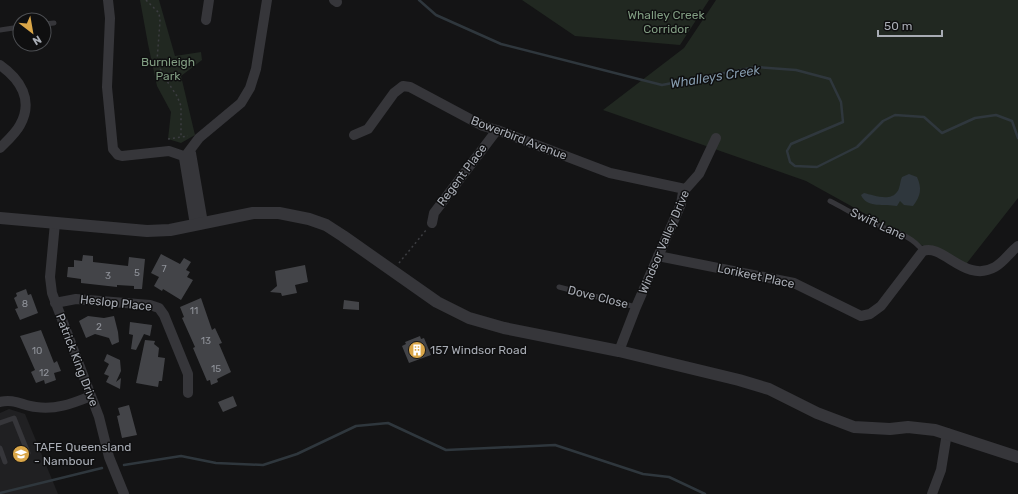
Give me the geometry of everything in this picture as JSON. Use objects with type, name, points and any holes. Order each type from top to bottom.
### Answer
[{"type":"street","points":[[108,0],[110,18],[107,87],[113,149],[118,155],[122,156],[169,150],[189,155]]},
{"type":"street","points":[[206,20],[209,0]]},
{"type":"street","points":[[199,224],[189,155],[196,141],[241,102],[250,88],[256,69],[267,0]]},
{"type":"street","points":[[0,64],[13,75],[21,86],[26,101],[25,113],[20,126],[0,148]]},
{"type":"street","name":"Bowerbird Avenue","points":[[354,135],[368,129],[394,93],[403,86],[418,90],[482,126],[497,130],[610,173],[685,189]]},
{"type":"street","name":"Regent Place","points":[[432,223],[434,213],[497,130]]},
{"type":"street","name":"Windsor Valley Drive","points":[[619,351],[636,306],[681,204],[685,189],[699,174],[716,138]]},
{"type":"street","points":[[0,218],[147,231],[170,230],[244,214],[261,212],[279,213],[309,219],[326,226],[343,236],[437,302],[469,318],[504,328],[619,351],[769,388],[817,413],[854,427],[921,427],[947,433],[1018,457]]},
{"type":"street","name":"Patrick King Drive","points":[[55,223],[50,277],[55,303],[99,417],[109,457],[124,494]]},
{"type":"street","points":[[923,251],[933,250],[970,270],[984,271],[995,268],[1018,246]]},
{"type":"street","name":"Lorikeet Place","points":[[658,256],[794,283],[854,314],[866,316],[876,312],[923,251]]},
{"type":"street","name":"Heslop Place","points":[[55,303],[76,298],[150,305],[159,308],[164,315],[186,370],[188,393]]},
{"type":"street","points":[[0,402],[12,400],[35,407],[53,408],[72,404],[91,396]]},
{"type":"street","points":[[932,494],[941,470],[947,433]]},
{"type":"lane","points":[[0,30],[12,28]]},
{"type":"lane","name":"Swift Lane","points":[[830,201],[877,225],[905,235],[917,243],[923,251]]},
{"type":"lane","name":"Dove Close","points":[[559,287],[636,306]]},
{"type":"lane","points":[[0,423],[14,418],[28,453]]},
{"type":"lane","points":[[0,448],[5,462]]},
{"type":"path","points":[[146,0],[158,13],[160,21],[157,61],[163,75],[177,96],[181,106],[180,137]]},
{"type":"path","points":[[168,139],[204,133]]},
{"type":"path","points":[[398,265],[432,223]]},
{"type":"shaded area","points":[[909,174],[917,177],[920,185],[918,199],[913,206],[904,205],[900,201],[897,206],[871,204],[863,199],[861,195],[864,193],[881,197],[890,197],[898,191],[902,177]]},
{"type":"shaded area","name":"TAFE Queensland - Nambour","points":[[9,409],[25,414],[58,494],[0,494],[0,413]]},
{"type":"green space","name":"Burnleigh Park","points":[[140,0],[159,0],[175,56],[201,52],[202,60],[181,76],[195,135],[181,143],[168,139],[171,112],[157,86]]},
{"type":"green space","name":"Whalley Creek Corridor","points":[[522,0],[709,0],[680,45],[575,36]]},
{"type":"green space","points":[[716,0],[1018,0],[1018,198],[963,268],[806,181],[603,110],[684,48]]},
{"type":"building","points":[[161,254],[180,264],[184,258],[191,262],[186,270],[190,272],[187,277],[193,280],[181,300],[163,289],[162,291],[154,286],[159,277],[151,273]]},
{"type":"building","points":[[83,255],[93,256],[93,262],[128,266],[129,257],[145,259],[142,289],[134,289],[134,286],[117,285],[117,287],[81,283],[81,279],[67,277],[68,267],[74,267],[74,260],[82,261]]},
{"type":"building","points":[[305,265],[308,282],[295,285],[297,293],[282,296],[281,293],[270,292],[277,286],[275,271]]},
{"type":"building","points":[[26,289],[28,295],[31,294],[38,313],[20,320],[15,309],[18,308],[14,298],[17,296],[16,293]]},
{"type":"building","points":[[201,298],[212,330],[215,328],[222,343],[219,344],[231,372],[217,379],[218,382],[211,385],[210,380],[207,381],[193,348],[195,347],[182,318],[184,317],[180,307]]},
{"type":"building","points":[[344,300],[359,302],[359,310],[343,309]]},
{"type":"building","points":[[88,316],[104,318],[114,316],[119,342],[112,345],[109,338],[95,334],[86,338],[79,321]]},
{"type":"building","points":[[130,322],[152,325],[150,336],[144,334],[136,350],[131,349],[133,335],[129,334]]},
{"type":"building","points":[[41,330],[54,363],[57,361],[61,371],[54,373],[56,380],[45,384],[44,380],[36,383],[31,372],[35,370],[20,336]]},
{"type":"building","name":"157 Windsor Road","points":[[420,336],[421,339],[424,338],[431,355],[409,363],[402,346],[406,344],[405,342]]},
{"type":"building","points":[[145,340],[155,341],[154,344],[159,348],[158,357],[165,358],[162,381],[159,381],[158,387],[136,383]]},
{"type":"building","points":[[107,354],[120,360],[121,371],[116,382],[121,378],[120,389],[106,382],[109,376],[104,374],[109,364],[104,361]]},
{"type":"building","points":[[233,396],[237,406],[223,412],[218,402]]},
{"type":"building","points":[[129,405],[137,435],[122,438],[117,416],[120,415],[118,408]]},
{"type":"waterway","name":"Whalleys Creek","points":[[419,0],[436,15],[501,44],[662,85],[756,67],[796,70],[830,79],[841,102],[843,122],[791,144],[787,151],[790,162],[795,166],[817,167],[857,147],[883,121],[895,115],[924,117],[942,133],[975,118],[996,115],[1012,121],[1018,138]]},
{"type":"waterway","points":[[124,465],[181,456],[216,463],[263,465],[297,454],[356,426],[388,423],[446,450],[555,445],[643,474],[669,477],[705,494]]},
{"type":"waterway","points":[[0,493],[102,468]]},
{"type":"place","name":"157 Windsor Road","points":[[417,350]]},
{"type":"place","name":"TAFE Queensland - Nambour","points":[[21,454]]}]
